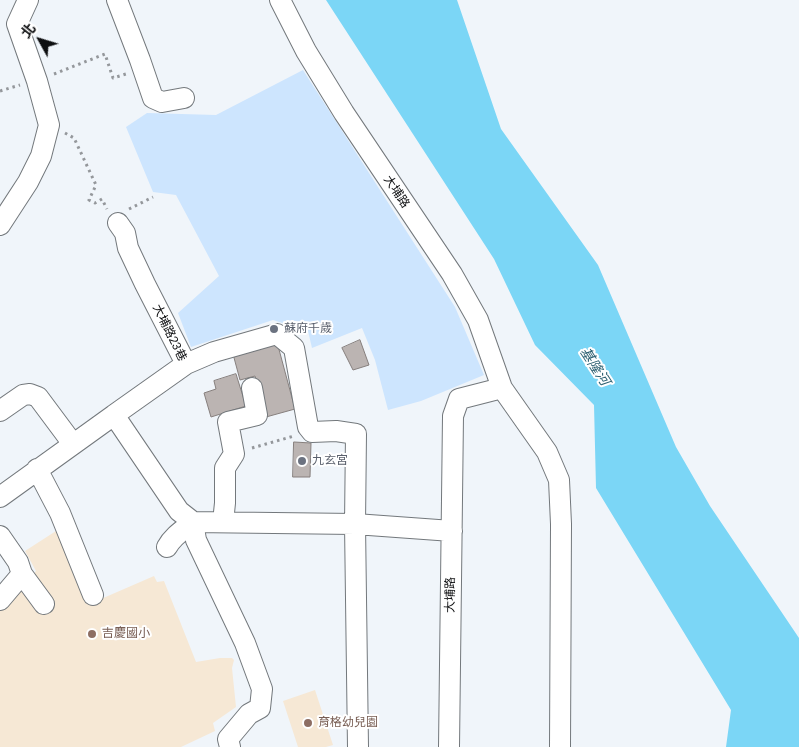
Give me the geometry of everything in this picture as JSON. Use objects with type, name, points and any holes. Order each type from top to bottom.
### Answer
[{"type":"street","points":[[0,225],[28,182],[41,156],[49,125],[37,81],[17,24],[28,0]]},
{"type":"street","points":[[117,0],[153,98],[162,102],[184,98]]},
{"type":"street","name":"大埔路","points":[[280,0],[306,51],[344,113],[452,274],[478,320],[502,388],[547,452],[559,480],[561,524],[560,747]]},
{"type":"street","name":"大埔路23巷","points":[[0,496],[186,364],[128,248],[125,234],[118,219]]},
{"type":"street","points":[[186,364],[214,352],[277,334],[294,348],[308,427],[312,432],[336,431],[356,434],[355,524],[358,747]]},
{"type":"street","points":[[223,522],[225,468],[234,454],[228,422],[257,415],[252,388]]},
{"type":"street","name":"大埔路","points":[[449,747],[453,416],[459,399],[502,388]]},
{"type":"street","points":[[0,411],[23,394],[38,397],[73,444]]},
{"type":"street","points":[[114,415],[179,511],[193,522],[196,540],[245,643],[262,690],[260,708],[249,714],[228,739],[230,747]]},
{"type":"street","points":[[37,469],[60,513],[93,596]]},
{"type":"street","points":[[167,547],[180,532],[193,522],[355,524],[452,531]]},
{"type":"street","points":[[0,536],[18,562],[22,574],[44,604]]},
{"type":"street","points":[[0,600],[22,574]]},
{"type":"path","points":[[37,81],[105,54],[113,78],[143,69]]},
{"type":"path","points":[[49,125],[74,138],[96,185],[89,200],[95,203],[102,200],[108,210],[114,210],[118,219],[153,197]]},
{"type":"path","points":[[234,454],[304,433],[308,427]]},
{"type":"shaded area","points":[[303,70],[455,307],[484,375],[421,401],[388,410],[375,360],[362,328],[312,348],[308,331],[273,320],[191,347],[178,313],[219,276],[176,195],[153,192],[126,127],[147,113],[216,115]]},
{"type":"shaded area","name":"吉慶國小","points":[[56,531],[73,562],[101,599],[154,576],[157,582],[164,581],[196,662],[220,658],[232,658],[234,660],[232,668],[236,707],[213,723],[215,731],[181,747],[0,747],[0,611],[36,571],[25,551]]},
{"type":"shaded area","name":"育格幼兒園","points":[[315,690],[333,745],[326,747],[298,747],[283,701]]},
{"type":"water","name":"基隆河","points":[[326,0],[457,0],[501,129],[598,265],[676,447],[710,506],[799,638],[799,747],[726,747],[731,710],[596,488],[594,405],[535,345],[494,259]]},
{"type":"building","points":[[360,340],[369,365],[353,370],[342,348]]},
{"type":"building","points":[[277,342],[295,409],[266,417],[255,376],[240,380],[233,354]]},
{"type":"building","points":[[236,374],[246,406],[211,417],[204,393],[216,389],[214,381]]},
{"type":"building","name":"九玄宮","points":[[294,442],[311,443],[310,477],[293,477]]},
{"type":"place","name":"蘇府千歲","points":[[274,329]]},
{"type":"place","name":"九玄宮","points":[[302,461]]},
{"type":"place","name":"吉慶國小","points":[[92,634]]},
{"type":"place","name":"育格幼兒園","points":[[308,723]]}]
